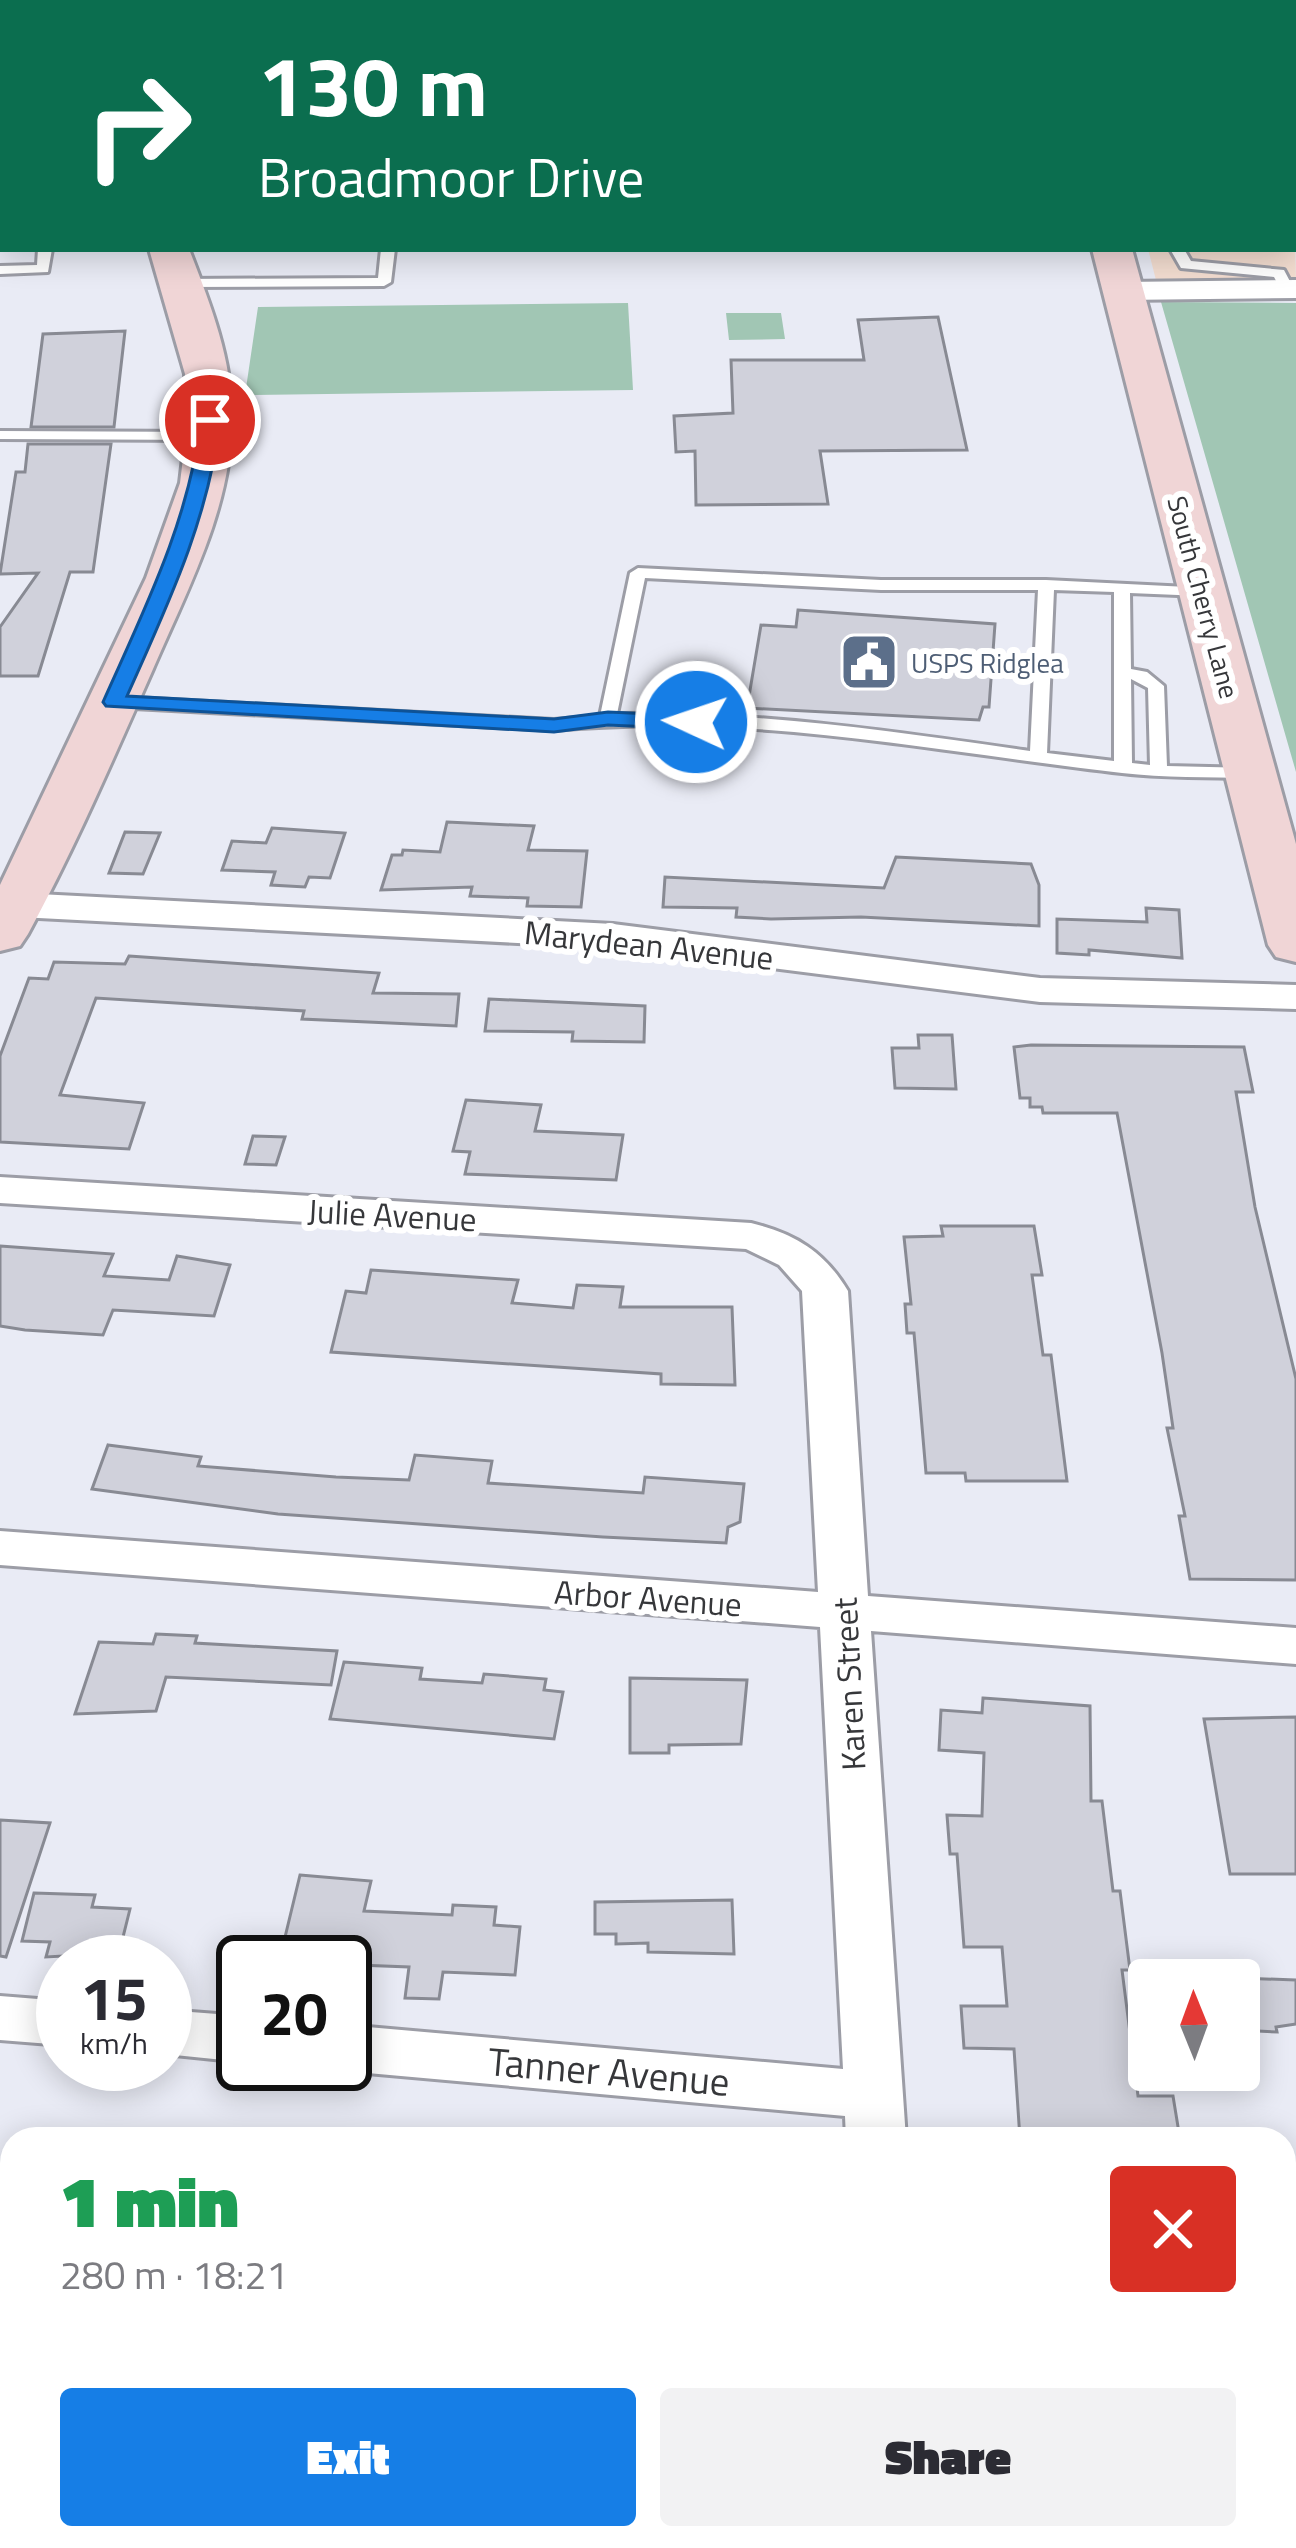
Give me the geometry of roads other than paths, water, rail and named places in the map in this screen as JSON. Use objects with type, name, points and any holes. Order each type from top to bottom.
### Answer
[{"type":"street","points":[[6,914],[50,850],[180,552],[208,436],[208,382],[192,304],[176,266]]},
{"type":"street","points":[[1117,270],[1291,289]]},
{"type":"street","name":"South Cherry Lane","points":[[1117,270],[1296,945]]},
{"type":"street","name":"Marydean Avenue","points":[[6,914],[613,936],[1040,990],[1296,997]]},
{"type":"street","name":"Julie Avenue","points":[[0,1190],[751,1236],[783,1246]]},
{"type":"street","name":"Karen Street","points":[[783,1246],[812,1266],[825,1291],[875,2117]]},
{"type":"street","name":"Arbor Avenue","points":[[0,1548],[1296,1646]]},
{"type":"street","points":[[0,2018],[36,2021]]},
{"type":"street","name":"Tanner Avenue","points":[[372,2052],[875,2117]]},
{"type":"lane","points":[[0,270],[43,268],[46,252]]},
{"type":"lane","points":[[176,266],[384,282],[388,252]]},
{"type":"lane","points":[[1179,252],[1186,265],[1203,270],[1279,273],[1291,289]]},
{"type":"lane","points":[[0,435],[208,436]]},
{"type":"lane","points":[[608,718],[638,573],[881,585],[1202,592]]},
{"type":"lane","points":[[1038,757],[1046,585]]},
{"type":"lane","points":[[1122,588],[1123,768]]},
{"type":"lane","points":[[1122,673],[1142,675],[1156,686],[1159,770]]},
{"type":"lane","points":[[114,702],[554,725],[608,718],[872,731],[1123,768],[1252,773]]},
{"type":"place","name":"USPS Ridglea","points":[[869,662]]}]
